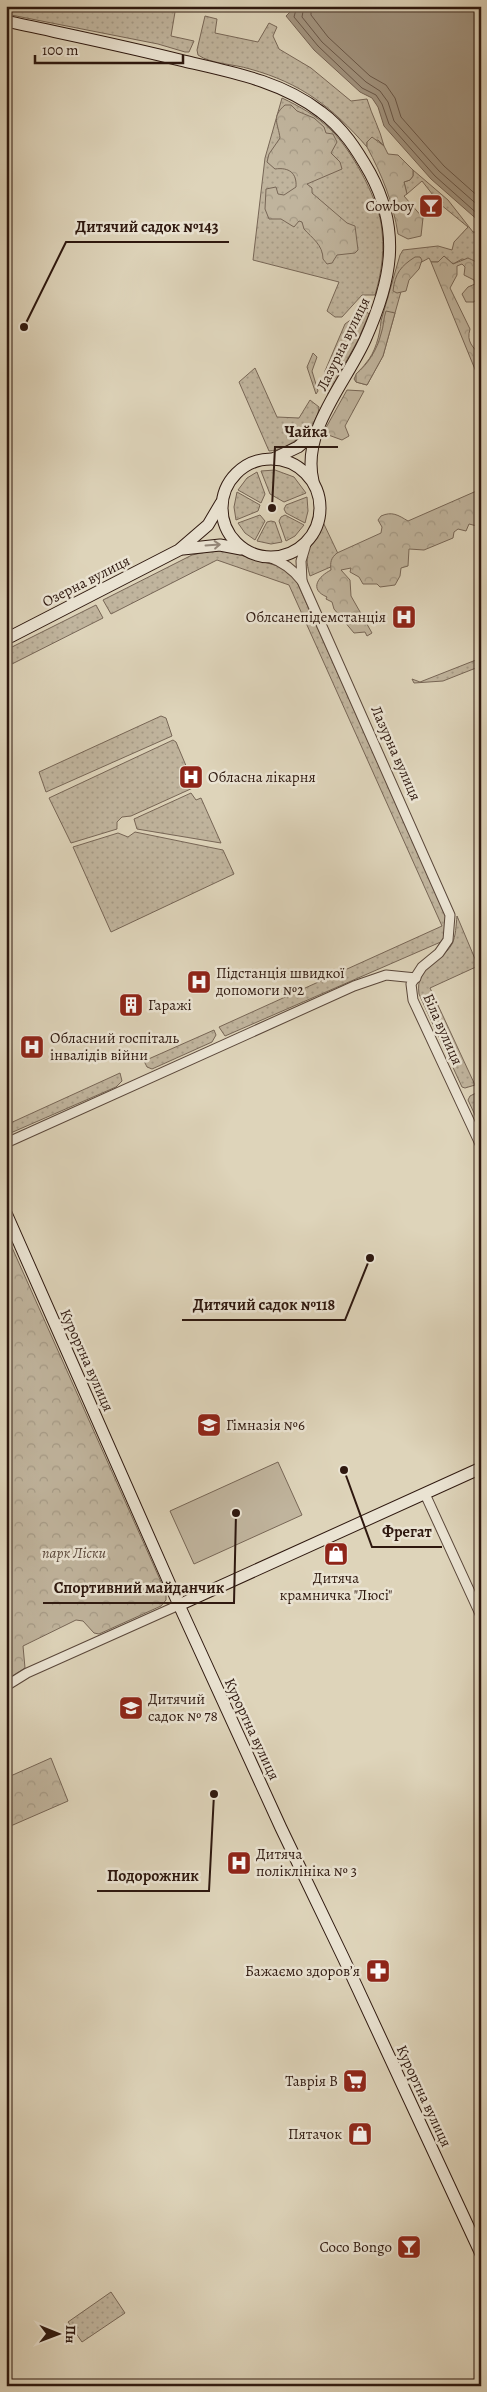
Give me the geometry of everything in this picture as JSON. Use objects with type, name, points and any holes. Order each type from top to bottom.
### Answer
[{"type":"street","name":"Лазурна вулиця","points":[[6,21],[147,52],[262,81],[278,87],[312,105],[349,139],[379,192],[389,224],[390,255],[387,279],[375,316],[353,364],[318,428],[310,451],[312,482]]},
{"type":"street","name":"Лазурна вулиця","points":[[273,458],[298,447],[318,428]]},
{"type":"street","points":[[273,458],[282,460],[300,468],[312,482],[317,492],[320,510],[316,527],[306,541],[289,553],[269,557],[246,550],[234,540],[225,526],[222,502],[230,480],[241,469],[255,461],[273,458]]},
{"type":"street","name":"Озерна вулиця","points":[[6,639],[179,550],[208,525],[222,502]]},
{"type":"street","name":"Лазурна вулиця","points":[[302,581],[301,561],[306,541]]},
{"type":"street","name":"Озерна вулиця","points":[[179,550],[220,545],[246,550]]},
{"type":"street","name":"Лазурна вулиця","points":[[269,557],[292,569],[302,581],[450,915],[448,940],[439,953],[422,967],[416,978]]},
{"type":"street","points":[[6,1143],[354,986],[386,975],[416,978]]},
{"type":"street","name":"Біла вулиця","points":[[416,978],[411,984],[413,1000],[481,1146]]},
{"type":"street","name":"Курортна вулиця","points":[[6,1213],[179,1605],[281,1828],[348,1966],[481,2254]]},
{"type":"street","points":[[6,1686],[27,1673],[481,1468]]},
{"type":"street","points":[[425,1494],[481,1616]]},
{"type":"green space","points":[[6,6],[176,6],[171,36],[194,41],[189,52],[185,52],[158,44],[6,14]]},
{"type":"green space","points":[[205,16],[217,19],[215,33],[258,42],[269,23],[277,27],[273,36],[279,49],[311,68],[351,101],[367,99],[384,146],[378,140],[367,142],[367,147],[328,108],[285,81],[244,67],[216,62],[198,55],[197,50]]},
{"type":"green space","points":[[282,98],[314,116],[325,124],[338,138],[362,173],[378,212],[381,223],[383,251],[375,295],[362,295],[342,317],[335,317],[327,311],[339,282],[253,260],[265,158]]},
{"type":"green space","points":[[285,105],[291,105],[297,111],[314,118],[324,127],[326,133],[333,134],[337,142],[331,153],[340,162],[342,169],[307,184],[312,188],[312,193],[347,223],[355,226],[358,250],[355,253],[337,255],[332,263],[327,264],[323,259],[319,246],[304,229],[302,222],[299,221],[294,227],[281,219],[269,219],[265,209],[266,189],[276,187],[278,194],[284,195],[296,187],[295,178],[291,172],[284,169],[275,169],[267,162],[269,154],[280,138],[277,117]]},
{"type":"green space","points":[[372,137],[384,146],[388,154],[398,155],[413,170],[413,176],[410,180],[404,182],[407,194],[404,196],[423,218],[421,236],[408,239],[398,234],[386,189],[367,147],[367,142]]},
{"type":"green space","points":[[413,170],[448,200],[473,232],[481,232],[481,268],[476,262],[462,259],[453,264],[444,256],[438,262],[431,262],[429,258],[407,270],[383,356],[367,385],[356,382],[354,379],[374,349],[403,250],[438,246],[452,250],[454,242],[468,227],[440,204],[422,181],[407,194],[404,182],[410,180],[413,176]]},
{"type":"green space","points":[[444,256],[453,264],[468,258],[477,263],[481,268],[481,286],[474,302],[466,302],[462,294],[468,287],[475,284],[474,280],[464,275],[465,267],[462,264],[457,266],[457,275],[450,288],[470,329],[469,337],[471,344],[481,356],[481,384],[431,262],[438,262]]},
{"type":"green space","points":[[415,257],[420,257],[422,260],[419,269],[409,280],[406,291],[397,293],[393,291],[395,279],[400,271]]},
{"type":"green space","points":[[364,310],[369,314],[358,340],[328,394],[325,371],[345,324]]},
{"type":"green space","points":[[386,311],[395,313],[383,356],[367,385],[356,382],[356,374],[368,361],[377,346]]},
{"type":"green space","points":[[313,353],[317,357],[312,371],[318,391],[316,394],[307,367]]},
{"type":"green space","points":[[255,368],[277,417],[299,418],[310,400],[319,407],[317,415],[308,430],[293,442],[277,450],[269,451],[239,382]]},
{"type":"green space","points":[[347,390],[364,391],[345,426],[349,436],[342,440],[323,433]]},
{"type":"green space","points":[[275,470],[294,477],[306,493],[284,502],[270,494],[261,471]]},
{"type":"green space","points":[[257,472],[265,494],[261,503],[238,490],[247,478]]},
{"type":"green space","points":[[481,489],[481,527],[469,524],[466,531],[458,529],[454,532],[453,538],[424,550],[409,549],[408,566],[401,568],[400,576],[395,585],[380,587],[377,584],[363,584],[359,577],[350,572],[351,568],[341,570],[350,580],[351,596],[372,633],[367,636],[365,632],[354,633],[334,609],[332,602],[321,594],[317,587],[319,579],[331,570],[331,560],[335,555],[381,533],[382,527],[378,520],[381,516],[395,514],[408,521]]},
{"type":"green space","points":[[237,492],[260,505],[258,511],[236,520],[234,507]]},
{"type":"green space","points":[[307,497],[308,511],[305,523],[286,513],[284,509],[286,505]]},
{"type":"green space","points":[[260,515],[265,521],[255,540],[245,533],[238,523]]},
{"type":"green space","points":[[285,515],[304,525],[295,536],[286,541],[279,521]]},
{"type":"green space","points":[[322,520],[342,562],[310,576],[307,559],[308,552]]},
{"type":"green space","points":[[267,522],[275,522],[282,542],[271,544],[257,541]]},
{"type":"green space","points":[[220,549],[281,567],[289,572],[297,582],[447,918],[448,926],[443,941],[225,1036],[219,1027],[442,926],[289,585],[217,560],[111,614],[103,600],[192,555]]},
{"type":"green space","points":[[96,605],[103,618],[6,667],[6,650]]},
{"type":"green space","points":[[481,658],[481,666],[443,681],[414,683],[412,679],[420,682]]},
{"type":"green space","points":[[161,716],[166,718],[172,736],[46,792],[39,772]]},
{"type":"green space","points":[[173,740],[176,742],[195,787],[131,816],[122,817],[117,822],[117,829],[71,843],[49,798]]},
{"type":"green space","points":[[191,793],[196,800],[201,798],[221,843],[137,829],[134,819]]},
{"type":"green space","points":[[135,832],[223,850],[234,874],[111,932],[73,847],[118,833],[128,837]]},
{"type":"green space","points":[[457,916],[478,966],[430,988],[475,1085],[465,1088],[462,1087],[419,994],[421,977],[429,966],[441,957],[452,944]]},
{"type":"green space","points":[[214,1030],[216,1035],[212,1042],[152,1069],[147,1067],[144,1061]]},
{"type":"green space","points":[[120,1073],[122,1081],[116,1087],[6,1135],[6,1125]]},
{"type":"green space","points":[[478,1092],[481,1099],[481,1128],[468,1100],[470,1096]]},
{"type":"green space","name":"парк Ліски","points":[[6,1234],[166,1593],[166,1600],[161,1606],[99,1634],[94,1633],[83,1621],[76,1620],[23,1646],[25,1668],[6,1680]]},
{"type":"green space","points":[[278,1462],[302,1515],[194,1564],[170,1511]]},
{"type":"green space","points":[[51,1758],[68,1801],[6,1828],[6,1778]]},
{"type":"green space","points":[[111,2292],[125,2313],[82,2342],[68,2322]]},
{"type":"water","points":[[290,6],[481,6],[481,223],[431,179],[384,126],[378,107],[372,98],[360,92],[314,50],[286,16],[293,9]]},
{"type":"place","name":"Cowboy","points":[[431,206]]},
{"type":"place","name":"Дитячий садок №143","points":[[24,327]]},
{"type":"place","name":"Чайка","points":[[272,508]]},
{"type":"place","name":"Облсанепідемстанція","points":[[404,617]]},
{"type":"place","name":"Обласна лікарня","points":[[191,777]]},
{"type":"place","name":"Підстанція швидкої допомоги №2","points":[[199,982]]},
{"type":"place","name":"Гаражі","points":[[131,1005]]},
{"type":"place","name":"Обласний госпіталь інвалідів війни","points":[[32,1047]]},
{"type":"place","name":"Дитячий садок №118","points":[[370,1258]]},
{"type":"place","name":"Гімназія №6","points":[[209,1425]]},
{"type":"place","name":"Фрегат","points":[[344,1470]]},
{"type":"place","name":"Спортивний майданчик","points":[[236,1513]]},
{"type":"place","name":"Дитяча крамничка \"Люсі\"","points":[[336,1554]]},
{"type":"place","name":"Дитячий садок № 78","points":[[131,1708]]},
{"type":"place","name":"Подорожник","points":[[214,1794]]},
{"type":"place","name":"Дитяча поліклініка № 3","points":[[239,1863]]},
{"type":"place","name":"Бажаємо здоровʼя","points":[[378,1971]]},
{"type":"place","name":"Таврія В","points":[[355,2081]]},
{"type":"place","name":"Пятачок","points":[[360,2134]]},
{"type":"place","name":"Coco Bongo","points":[[409,2247]]}]
